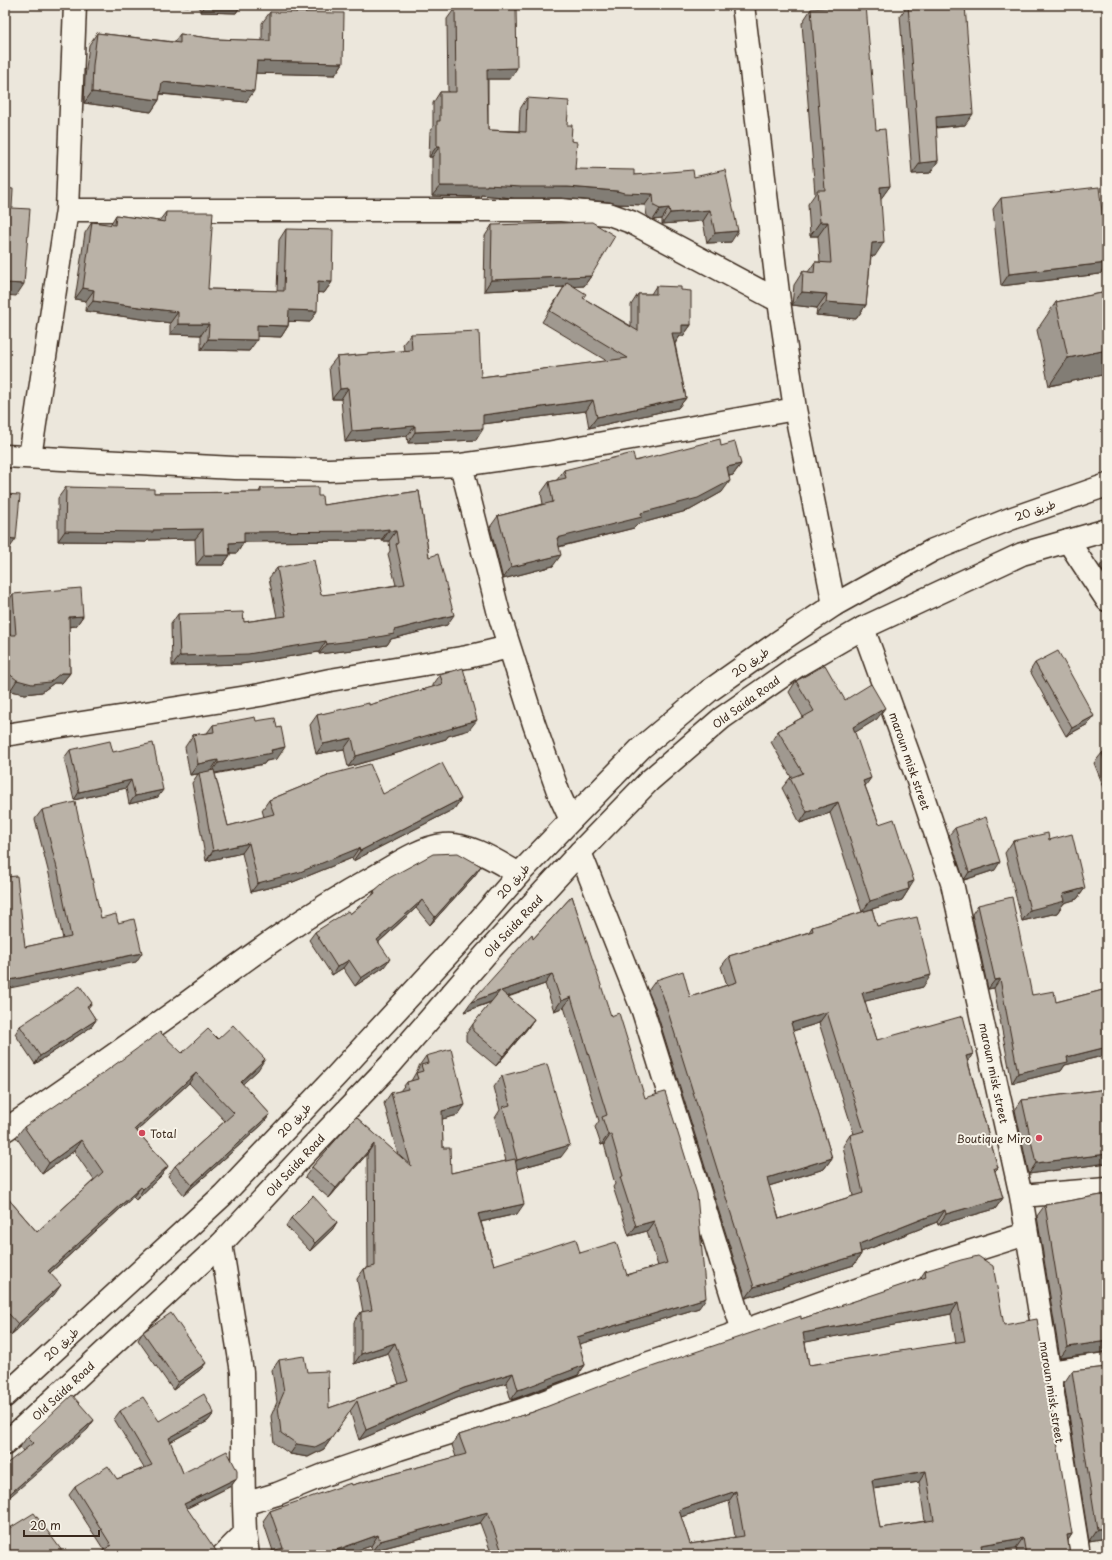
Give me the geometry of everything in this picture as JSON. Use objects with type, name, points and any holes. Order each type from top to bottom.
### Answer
[{"type":"street","points":[[30,457],[67,210],[75,5]]},
{"type":"street","points":[[743,5],[779,301],[795,409],[834,605]]},
{"type":"street","points":[[67,210],[561,210],[594,212],[609,214],[631,222],[779,301]]},
{"type":"street","points":[[5,456],[234,468],[329,470],[461,465],[547,453],[795,409]]},
{"type":"street","points":[[461,465],[499,614],[536,730],[559,794],[571,820]]},
{"type":"street","name":"طريق 20","points":[[5,1396],[223,1195],[336,1076],[475,925],[519,874],[571,820],[641,748],[709,691],[834,605],[933,550],[1010,518],[1107,485]]},
{"type":"street","name":"Old Saida Road","points":[[5,1444],[221,1244],[390,1065],[486,954],[580,852],[649,781],[722,718],[797,666],[863,628],[1022,554],[1107,530]]},
{"type":"street","points":[[1068,541],[1107,600]]},
{"type":"street","name":"maroun misk street","points":[[863,628],[915,772],[952,883],[1020,1196],[1079,1555]]},
{"type":"street","points":[[5,735],[260,695],[330,680],[467,657],[510,647]]},
{"type":"street","points":[[5,1130],[82,1078],[241,962],[320,908],[417,853],[438,846],[452,844],[486,856],[519,874]]},
{"type":"street","points":[[580,852],[643,1011],[743,1332]]},
{"type":"street","points":[[1020,1196],[1107,1190]]},
{"type":"street","points":[[244,1504],[277,1494],[324,1475],[398,1449],[522,1410],[617,1374],[743,1332],[909,1271],[1026,1234]]},
{"type":"street","points":[[221,1244],[242,1372],[244,1504],[248,1555]]},
{"type":"street","points":[[1049,1372],[1107,1364]]},
{"type":"street","points":[[223,1555],[245,1532]]},
{"type":"building","points":[[866,5],[876,130],[885,129],[890,186],[880,187],[884,242],[872,243],[866,305],[826,302],[827,294],[802,292],[802,290],[803,271],[814,273],[815,262],[831,263],[828,222],[820,222],[817,190],[825,190],[811,9]]},
{"type":"building","points":[[908,5],[965,5],[973,114],[936,117],[938,161],[920,163]]},
{"type":"building","points":[[516,7],[517,68],[487,69],[488,130],[526,132],[527,98],[569,101],[567,125],[572,125],[571,141],[577,142],[575,169],[634,170],[634,175],[693,170],[694,177],[725,170],[738,231],[715,233],[710,210],[670,213],[669,208],[660,209],[654,206],[653,194],[624,193],[617,191],[568,187],[487,185],[440,186],[440,146],[437,146],[437,121],[440,121],[440,92],[456,92],[455,8]]},
{"type":"building","points":[[270,12],[344,13],[343,63],[257,61],[254,91],[162,82],[159,100],[92,92],[93,65],[97,33],[180,43],[180,34],[216,39],[270,41]]},
{"type":"building","points":[[1099,187],[1107,263],[1009,274],[1001,198]]},
{"type":"building","points":[[5,188],[13,189],[12,208],[30,209],[24,284],[5,283]]},
{"type":"building","points":[[166,212],[213,212],[208,289],[284,291],[286,229],[333,230],[332,282],[318,281],[317,311],[289,310],[288,326],[257,325],[257,340],[208,339],[209,324],[178,324],[178,312],[93,301],[94,290],[83,288],[92,222],[115,225],[116,215],[165,222]]},
{"type":"building","points":[[592,222],[615,236],[591,276],[491,280],[492,225]]},
{"type":"building","points":[[567,282],[586,294],[583,298],[638,331],[638,294],[656,294],[656,286],[681,287],[681,290],[691,291],[691,325],[682,325],[682,333],[672,333],[686,398],[597,417],[593,400],[483,415],[483,429],[415,432],[415,426],[352,431],[348,388],[340,389],[337,357],[412,350],[411,334],[479,331],[481,377],[628,358],[550,311]]},
{"type":"building","points":[[1107,292],[1107,350],[1068,358],[1056,302]]},
{"type":"building","points":[[720,439],[721,446],[735,442],[741,464],[727,467],[730,481],[698,498],[641,513],[642,517],[557,538],[561,555],[511,567],[498,516],[553,502],[549,482],[566,478],[564,470],[633,453],[635,461]]},
{"type":"building","points":[[66,487],[154,489],[154,493],[261,492],[261,488],[318,487],[318,496],[322,496],[323,505],[419,491],[429,557],[438,554],[454,615],[394,630],[394,634],[368,639],[327,644],[326,641],[248,654],[180,656],[178,614],[243,612],[244,622],[286,616],[277,568],[314,560],[321,595],[347,593],[405,584],[396,544],[398,543],[396,531],[389,531],[389,529],[373,531],[244,532],[244,542],[229,543],[230,555],[204,555],[203,529],[153,530],[153,532],[65,531]]},
{"type":"building","points":[[5,494],[20,495],[16,539],[5,538]]},
{"type":"building","points":[[81,588],[83,616],[69,617],[70,673],[61,673],[50,682],[32,684],[17,680],[8,673],[5,673],[5,635],[16,635],[13,594]]},
{"type":"building","points":[[1058,651],[1094,716],[1072,728],[1035,663]]},
{"type":"building","points":[[825,665],[845,700],[871,684],[885,708],[853,727],[871,778],[863,781],[879,824],[894,819],[914,881],[908,883],[909,889],[870,901],[838,802],[807,812],[790,778],[803,773],[778,731],[814,711],[796,681]]},
{"type":"building","points":[[463,668],[477,720],[356,756],[352,738],[323,744],[317,715],[369,703],[369,705],[443,684],[440,675]]},
{"type":"building","points":[[255,717],[256,721],[275,718],[277,728],[281,727],[285,747],[271,750],[272,753],[218,763],[218,760],[198,764],[193,735],[214,732],[213,725]]},
{"type":"building","points":[[110,741],[113,752],[153,743],[163,790],[135,796],[131,780],[79,792],[70,750]]},
{"type":"building","points":[[1107,751],[1107,767],[1102,753]]},
{"type":"building","points":[[442,763],[461,799],[360,851],[359,848],[300,872],[258,883],[249,843],[213,851],[199,773],[214,770],[228,826],[274,814],[269,800],[328,775],[370,764],[383,794]]},
{"type":"building","points":[[75,802],[101,918],[116,914],[118,923],[134,919],[142,953],[5,981],[5,874],[6,877],[17,876],[25,947],[71,937],[58,872],[42,810]]},
{"type":"building","points":[[986,817],[1000,862],[969,872],[955,828]]},
{"type":"building","points":[[1048,833],[1049,840],[1072,834],[1085,888],[1063,894],[1065,901],[1030,910],[1013,841]]},
{"type":"building","points":[[458,853],[481,866],[435,917],[422,900],[377,940],[390,959],[361,978],[349,960],[337,967],[315,932],[348,911],[350,914],[375,893],[374,891],[389,878],[433,854]]},
{"type":"building","points":[[572,896],[611,1016],[619,1013],[645,1098],[665,1092],[697,1194],[706,1298],[577,1337],[585,1365],[525,1388],[518,1390],[513,1373],[464,1388],[366,1430],[357,1401],[331,1439],[315,1447],[297,1444],[281,1433],[278,1406],[284,1392],[279,1360],[304,1356],[307,1372],[328,1371],[329,1408],[408,1381],[395,1343],[361,1354],[361,1312],[372,1310],[364,1269],[375,1266],[374,1144],[336,1188],[312,1167],[356,1117],[411,1166],[391,1093],[408,1089],[407,1082],[418,1079],[416,1073],[423,1071],[421,1065],[428,1063],[426,1056],[451,1049],[465,1105],[442,1111],[443,1148],[450,1148],[451,1173],[515,1159],[524,1204],[478,1214],[494,1265],[576,1239],[580,1253],[616,1242],[627,1275],[667,1263],[654,1221],[636,1226],[620,1177],[623,1176],[611,1134],[608,1135],[602,1117],[607,1115],[571,997],[561,1001],[552,974],[501,991],[534,1019],[503,1056],[473,1031],[473,1024],[500,991],[471,1002],[532,934],[533,939]]},
{"type":"building","points":[[1012,897],[1032,995],[1054,991],[1056,1002],[1107,989],[1107,1047],[1067,1057],[1068,1062],[1018,1073],[1000,979],[995,980],[978,905]]},
{"type":"building","points":[[872,909],[877,926],[917,917],[931,975],[862,993],[877,1040],[963,1016],[973,1054],[966,1056],[998,1168],[994,1168],[1003,1198],[946,1214],[945,1210],[859,1244],[861,1254],[754,1287],[663,996],[656,980],[683,971],[690,997],[737,982],[729,956],[813,931],[812,927]],"holes":[[[827,1012],[864,1131],[850,1135],[863,1193],[779,1219],[767,1178],[832,1158],[791,1023]]]},
{"type":"building","points":[[80,986],[92,1003],[87,1006],[96,1020],[40,1056],[20,1026]]},
{"type":"building","points":[[233,1025],[265,1059],[241,1082],[270,1114],[192,1185],[175,1166],[234,1113],[196,1073],[135,1129],[168,1166],[143,1189],[141,1187],[48,1271],[61,1285],[18,1324],[9,1314],[5,1318],[5,1195],[37,1232],[103,1172],[81,1140],[49,1163],[24,1127],[102,1074],[160,1032],[182,1053],[208,1029],[218,1039]]},
{"type":"building","points":[[547,1064],[570,1145],[517,1160],[503,1107],[510,1105],[502,1076]]},
{"type":"building","points":[[1107,1089],[1107,1154],[1036,1163],[1022,1100]]},
{"type":"building","points":[[1107,1194],[1107,1341],[1068,1347],[1045,1205]]},
{"type":"building","points":[[313,1196],[337,1222],[315,1243],[291,1218]]},
{"type":"building","points":[[978,1256],[993,1266],[1004,1325],[1037,1319],[1072,1534],[1067,1535],[1070,1555],[1026,1555],[1023,1538],[981,1545],[983,1555],[503,1555],[488,1512],[380,1541],[378,1535],[322,1555],[266,1555],[265,1553],[283,1548],[270,1511],[351,1483],[352,1485],[466,1454],[459,1435],[533,1412],[628,1375],[801,1316],[801,1319],[926,1277],[925,1271]],"holes":[[[958,1303],[965,1341],[809,1365],[803,1333]],[[926,1471],[934,1520],[880,1528],[872,1480]],[[736,1491],[744,1536],[690,1544],[679,1510]]]},
{"type":"building","points":[[171,1313],[206,1363],[178,1382],[143,1332]]},
{"type":"building","points":[[1107,1367],[1107,1528],[1097,1529],[1072,1371]]},
{"type":"building","points":[[204,1394],[214,1413],[169,1438],[183,1473],[227,1451],[237,1470],[237,1478],[184,1504],[219,1555],[97,1555],[111,1545],[75,1487],[108,1466],[117,1479],[152,1465],[120,1411],[143,1397],[159,1421]]},
{"type":"building","points":[[72,1395],[94,1420],[5,1498],[5,1465],[33,1443],[27,1437]]},
{"type":"building","points":[[34,1513],[65,1555],[5,1555],[5,1531]]},
{"type":"place","name":"Total","points":[[142,1133]]},
{"type":"place","name":"Boutique Miro","points":[[1039,1138]]}]
